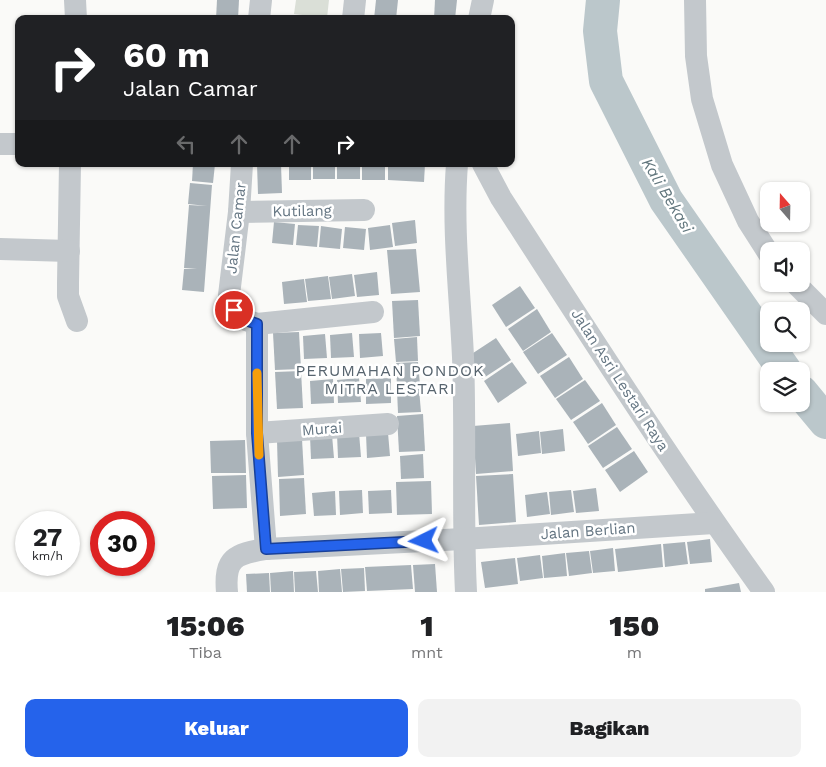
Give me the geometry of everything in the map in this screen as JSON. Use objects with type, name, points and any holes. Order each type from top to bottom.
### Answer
[{"type":"street","points":[[75,0],[76,15]]},
{"type":"street","points":[[260,15],[262,0]]},
{"type":"street","points":[[353,15],[355,0]]},
{"type":"street","points":[[480,15],[482,0]]},
{"type":"street","points":[[695,0],[696,56],[702,99],[726,173],[748,221],[761,242]]},
{"type":"street","points":[[0,144],[15,144]]},
{"type":"street","points":[[70,167],[68,296],[77,321]]},
{"type":"street","name":"Jalan Camar","points":[[242,167],[239,212],[229,295],[234,310],[243,319],[257,324]]},
{"type":"street","points":[[457,167],[455,224],[463,358],[463,539],[466,592]]},
{"type":"street","name":"Jalan Asri Lestari Raya","points":[[484,167],[501,198],[714,523],[764,592]]},
{"type":"street","name":"Kutilang","points":[[239,212],[364,210]]},
{"type":"street","points":[[0,249],[68,251]]},
{"type":"street","points":[[804,292],[826,314]]},
{"type":"street","points":[[266,549],[257,433],[257,324],[373,312]]},
{"type":"street","name":"Murai","points":[[257,433],[388,424]]},
{"type":"street","name":"Jalan Berlian","points":[[226,585],[230,564],[234,558],[241,553],[266,549],[714,523]]},
{"type":"shaded area","points":[[296,0],[329,0],[327,15],[294,14]]},
{"type":"building","points":[[217,0],[239,0],[238,15],[216,15]]},
{"type":"building","points":[[376,0],[398,0],[396,15],[374,15]]},
{"type":"building","points":[[435,0],[457,0],[455,15],[434,15]]},
{"type":"building","points":[[193,167],[215,167],[213,183],[192,181]]},
{"type":"building","points":[[257,167],[281,167],[282,193],[258,194]]},
{"type":"building","points":[[289,167],[311,167],[311,180],[289,180]]},
{"type":"building","points":[[313,167],[335,167],[335,179],[313,179]]},
{"type":"building","points":[[337,167],[360,167],[360,179],[337,179]]},
{"type":"building","points":[[362,167],[385,167],[385,180],[362,180]]},
{"type":"building","points":[[388,167],[425,167],[424,182],[388,180]]},
{"type":"building","points":[[190,183],[212,185],[204,292],[182,290],[184,269],[197,269],[184,268],[189,205],[207,206],[188,204]]},
{"type":"building","points":[[415,220],[417,243],[395,246],[392,223]]},
{"type":"building","points":[[274,222],[295,224],[293,245],[272,243]]},
{"type":"building","points":[[298,225],[319,226],[317,247],[296,245]]},
{"type":"building","points":[[390,225],[393,247],[370,250],[368,228]]},
{"type":"building","points":[[321,226],[342,229],[340,249],[319,247]]},
{"type":"building","points":[[345,227],[366,229],[364,250],[343,248]]},
{"type":"building","points":[[416,249],[420,292],[391,294],[387,250]]},
{"type":"building","points":[[377,272],[379,295],[357,297],[354,275]]},
{"type":"building","points":[[352,274],[355,296],[332,299],[329,277]]},
{"type":"building","points":[[328,276],[331,299],[308,301],[305,279]]},
{"type":"building","points":[[304,279],[307,302],[284,304],[282,282]]},
{"type":"building","points":[[520,286],[535,308],[506,327],[492,305]]},
{"type":"building","points":[[418,300],[420,336],[394,338],[392,301]]},
{"type":"building","points":[[537,309],[551,332],[523,351],[508,329]]},
{"type":"building","points":[[299,332],[301,369],[275,370],[273,333]]},
{"type":"building","points":[[352,333],[354,357],[331,358],[330,335]]},
{"type":"building","points":[[381,333],[383,356],[360,358],[359,334]]},
{"type":"building","points":[[552,333],[567,355],[538,374],[523,352]]},
{"type":"building","points":[[325,334],[327,358],[304,359],[303,336]]},
{"type":"building","points":[[417,337],[418,361],[396,362],[394,339]]},
{"type":"building","points":[[496,338],[511,360],[482,379],[467,357]]},
{"type":"building","points":[[569,357],[583,379],[555,398],[540,376]]},
{"type":"building","points":[[418,362],[420,385],[397,387],[396,363]]},
{"type":"building","points":[[512,362],[527,383],[498,403],[484,381]]},
{"type":"building","points":[[301,371],[303,408],[277,409],[275,372]]},
{"type":"building","points":[[359,378],[361,402],[338,403],[337,380]]},
{"type":"building","points":[[391,378],[391,403],[366,404],[366,379]]},
{"type":"building","points":[[333,379],[334,403],[311,404],[310,381]]},
{"type":"building","points":[[585,380],[600,401],[571,420],[556,399]]},
{"type":"building","points":[[419,389],[421,412],[398,413],[397,390]]},
{"type":"building","points":[[602,403],[616,425],[588,444],[573,422]]},
{"type":"building","points":[[423,414],[425,451],[399,452],[397,416]]},
{"type":"building","points":[[510,423],[513,471],[476,474],[473,426]]},
{"type":"building","points":[[617,427],[632,449],[603,468],[588,446]]},
{"type":"building","points":[[563,429],[565,451],[542,454],[540,432]]},
{"type":"building","points":[[539,431],[541,453],[518,456],[516,434]]},
{"type":"building","points":[[359,433],[361,457],[338,458],[337,434]]},
{"type":"building","points":[[388,433],[390,456],[367,458],[366,434]]},
{"type":"building","points":[[332,435],[334,458],[311,459],[310,436]]},
{"type":"building","points":[[302,439],[304,475],[278,477],[277,440]]},
{"type":"building","points":[[245,440],[246,473],[211,473],[210,441]]},
{"type":"building","points":[[634,451],[648,472],[620,492],[605,470]]},
{"type":"building","points":[[423,454],[424,478],[401,479],[400,456]]},
{"type":"building","points":[[513,474],[516,522],[479,525],[476,476]]},
{"type":"building","points":[[246,475],[247,508],[213,509],[212,476]]},
{"type":"building","points":[[304,478],[306,514],[280,516],[279,479]]},
{"type":"building","points":[[431,481],[432,514],[397,515],[396,482]]},
{"type":"building","points":[[596,488],[599,511],[576,513],[573,491]]},
{"type":"building","points":[[362,490],[363,513],[340,515],[339,491]]},
{"type":"building","points":[[391,490],[392,513],[369,514],[368,491]]},
{"type":"building","points":[[571,490],[574,512],[551,515],[549,492]]},
{"type":"building","points":[[335,491],[336,515],[314,516],[312,493]]},
{"type":"building","points":[[547,492],[550,514],[527,517],[525,495]]},
{"type":"building","points":[[710,539],[712,562],[690,564],[687,542]]},
{"type":"building","points":[[685,542],[688,564],[665,567],[663,544]]},
{"type":"building","points":[[661,544],[663,567],[618,572],[615,549]]},
{"type":"building","points":[[613,548],[615,571],[593,573],[590,551]]},
{"type":"building","points":[[589,551],[592,573],[569,576],[566,553]]},
{"type":"building","points":[[565,553],[567,576],[544,578],[542,556]]},
{"type":"building","points":[[540,555],[543,578],[520,581],[517,558]]},
{"type":"building","points":[[515,558],[518,584],[485,588],[481,562]]},
{"type":"building","points":[[435,564],[437,592],[415,592],[413,565]]},
{"type":"building","points":[[411,565],[413,589],[367,591],[365,567]]},
{"type":"building","points":[[364,568],[365,591],[343,592],[341,569]]},
{"type":"building","points":[[340,569],[342,592],[319,592],[318,571]]},
{"type":"building","points":[[293,571],[294,592],[271,592],[270,573]]},
{"type":"building","points":[[316,571],[318,592],[295,592],[294,572]]},
{"type":"building","points":[[269,573],[270,592],[247,592],[246,574]]},
{"type":"building","points":[[739,583],[741,592],[705,592],[705,589]]},
{"type":"waterway","name":"Kali Bekasi","points":[[603,0],[600,31],[606,81],[666,200],[779,362]]},
{"type":"waterway","name":"Kali Bekasi","points":[[810,403],[826,422]]},
{"type":"slow traffic","points":[[257,373],[259,455]]},
{"type":"district","name":"PERUMAHAN PONDOK MITRA LESTARI","points":[[390,379]]},
{"type":"route","points":[[234,310],[243,319],[257,324],[257,433],[266,549],[424,541]]}]
